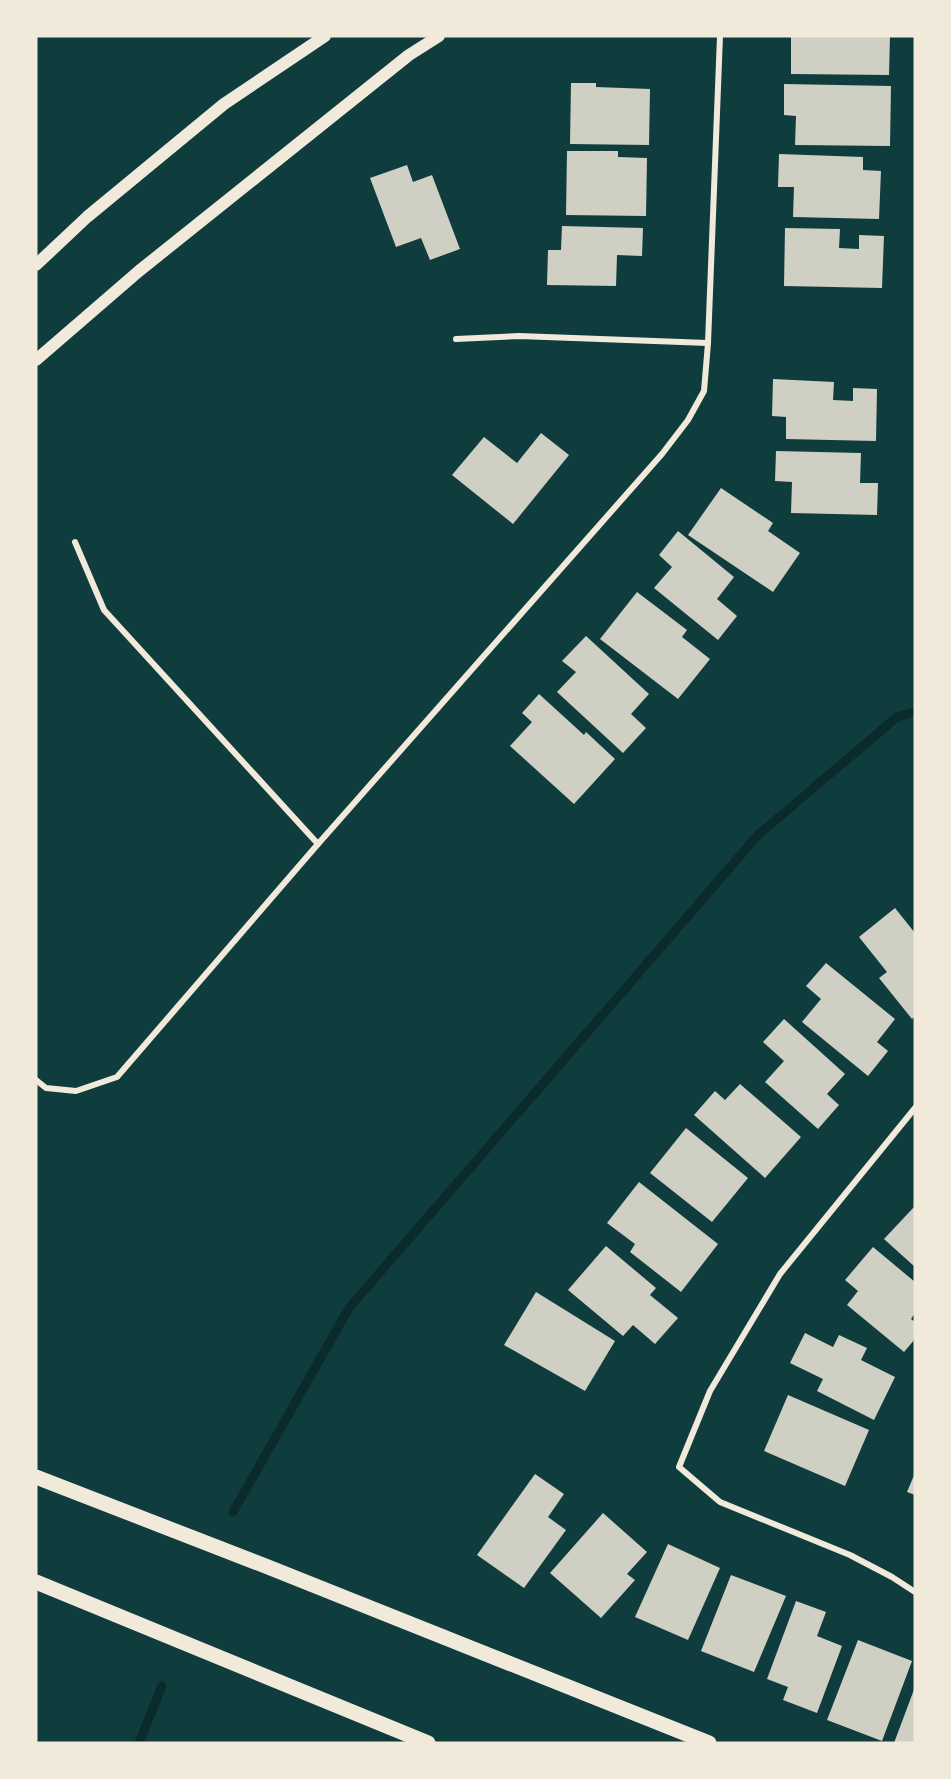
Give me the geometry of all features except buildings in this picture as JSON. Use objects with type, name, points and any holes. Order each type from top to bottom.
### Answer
[{"type":"main road","points":[[36,266],[87,217],[224,104],[325,36]]},
{"type":"main road","points":[[36,360],[139,271],[409,55],[439,36]]},
{"type":"main road","points":[[36,1477],[709,1743]]},
{"type":"main road","points":[[36,1582],[428,1743]]},
{"type":"street","points":[[36,1080],[46,1088],[76,1091],[117,1077],[318,844],[662,454],[688,420],[704,391],[708,343],[720,36]]},
{"type":"street","points":[[456,339],[519,336],[708,343]]},
{"type":"street","points":[[75,542],[104,610],[318,844]]},
{"type":"street","points":[[915,1108],[780,1274],[710,1391],[679,1467],[720,1502],[850,1555],[915,1592]]},
{"type":"waterway","points":[[233,1512],[349,1308],[758,835],[897,717],[915,712]]},
{"type":"waterway","points":[[139,1743],[162,1686]]}]
